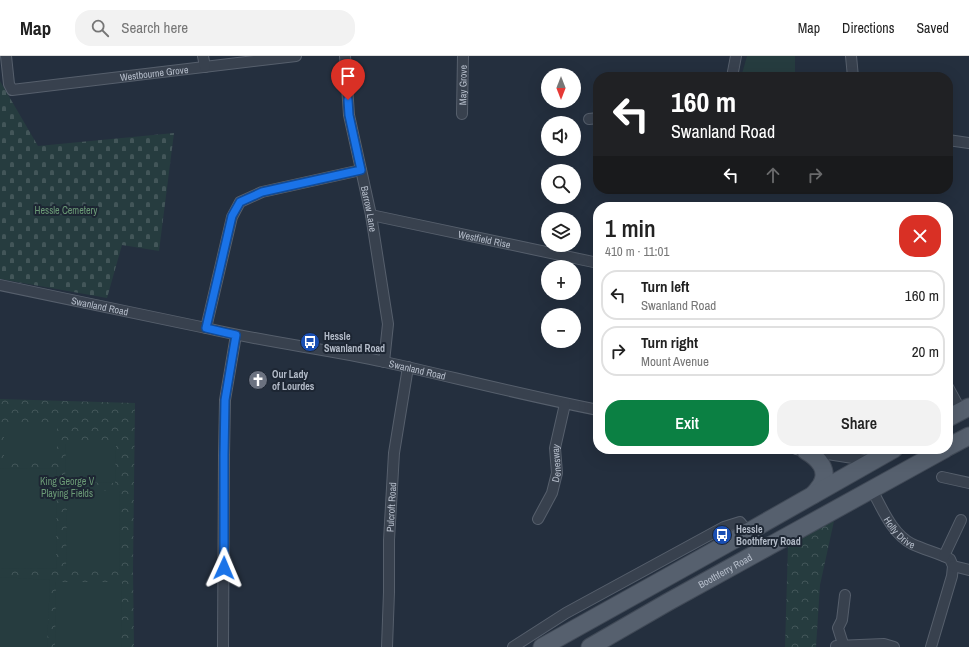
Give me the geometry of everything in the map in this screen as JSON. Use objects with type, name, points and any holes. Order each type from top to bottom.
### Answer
[{"type":"main road","points":[[953,444],[969,436]]},
{"type":"main road","points":[[811,454],[816,456],[824,471],[824,477],[821,485],[813,495]]},
{"type":"main road","points":[[546,646],[885,454]]},
{"type":"main road","name":"Boothferry Road","points":[[590,647],[674,598],[936,454]]},
{"type":"street","name":"Westbourne Grove","points":[[6,56],[9,84],[12,90],[296,56]]},
{"type":"street","points":[[204,56],[205,67]]},
{"type":"street","name":"Barrow Lane","points":[[345,56],[349,115],[371,215],[388,324],[384,362]]},
{"type":"street","name":"May Grove","points":[[462,114],[463,56]]},
{"type":"street","points":[[733,72],[736,56]]},
{"type":"street","points":[[851,56],[853,72]]},
{"type":"street","points":[[953,141],[969,143]]},
{"type":"street","points":[[206,328],[232,216],[240,202],[262,192],[361,170]]},
{"type":"street","name":"Westfield Rise","points":[[371,215],[593,262]]},
{"type":"street","name":"Swanland Road","points":[[0,285],[236,335],[384,362],[593,409]]},
{"type":"street","points":[[223,647],[225,400],[236,335]]},
{"type":"street","name":"Pulcroft Road","points":[[387,647],[389,540],[394,453],[408,368]]},
{"type":"street","points":[[953,398],[959,412]]},
{"type":"street","name":"Denesway","points":[[538,519],[552,493],[557,473],[555,448],[565,404]]},
{"type":"street","points":[[827,454],[872,461]]},
{"type":"street","points":[[942,477],[969,483]]},
{"type":"street","name":"Holly Drive","points":[[872,490],[894,528],[902,538],[912,544],[950,559],[953,566]]},
{"type":"street","points":[[944,556],[961,520]]},
{"type":"street","points":[[513,647],[566,613],[724,526],[740,522],[748,532]]},
{"type":"street","points":[[931,647],[952,576],[953,566],[969,570]]},
{"type":"street","points":[[845,595],[842,620],[838,628],[841,646],[884,644],[894,647]]},
{"type":"green space","points":[[747,56],[795,56],[795,72],[742,72]]},
{"type":"green space","name":"Hessle Cemetery","points":[[0,81],[38,146],[174,133],[159,251],[122,245],[107,298],[0,279]]},
{"type":"green space","name":"King George V Playing Fields","points":[[0,399],[135,403],[133,570],[134,647],[0,647]]},
{"type":"green space","points":[[4,424],[57,424],[57,463],[4,463]]},
{"type":"green space","points":[[66,444],[116,444],[115,483],[65,482]]},
{"type":"green space","points":[[0,468],[57,469],[56,569],[0,568]]},
{"type":"green space","points":[[67,491],[120,491],[119,571],[66,571]]},
{"type":"green space","points":[[834,521],[820,585],[816,647],[785,647],[788,544]]},
{"type":"green space","points":[[0,577],[50,580],[47,647],[0,647]]},
{"type":"green space","points":[[56,582],[122,582],[121,647],[55,647]]},
{"type":"place","name":"Hessle Swanland Road","points":[[310,342]]},
{"type":"place","name":"Our Lady of Lourdes","points":[[258,380]]},
{"type":"place","name":"Hessle Boothferry Road","points":[[722,535]]},
{"type":"route","points":[[224,568],[225,400],[236,335],[206,328],[232,216],[240,202],[262,192],[361,170],[349,115],[348,100]]}]
